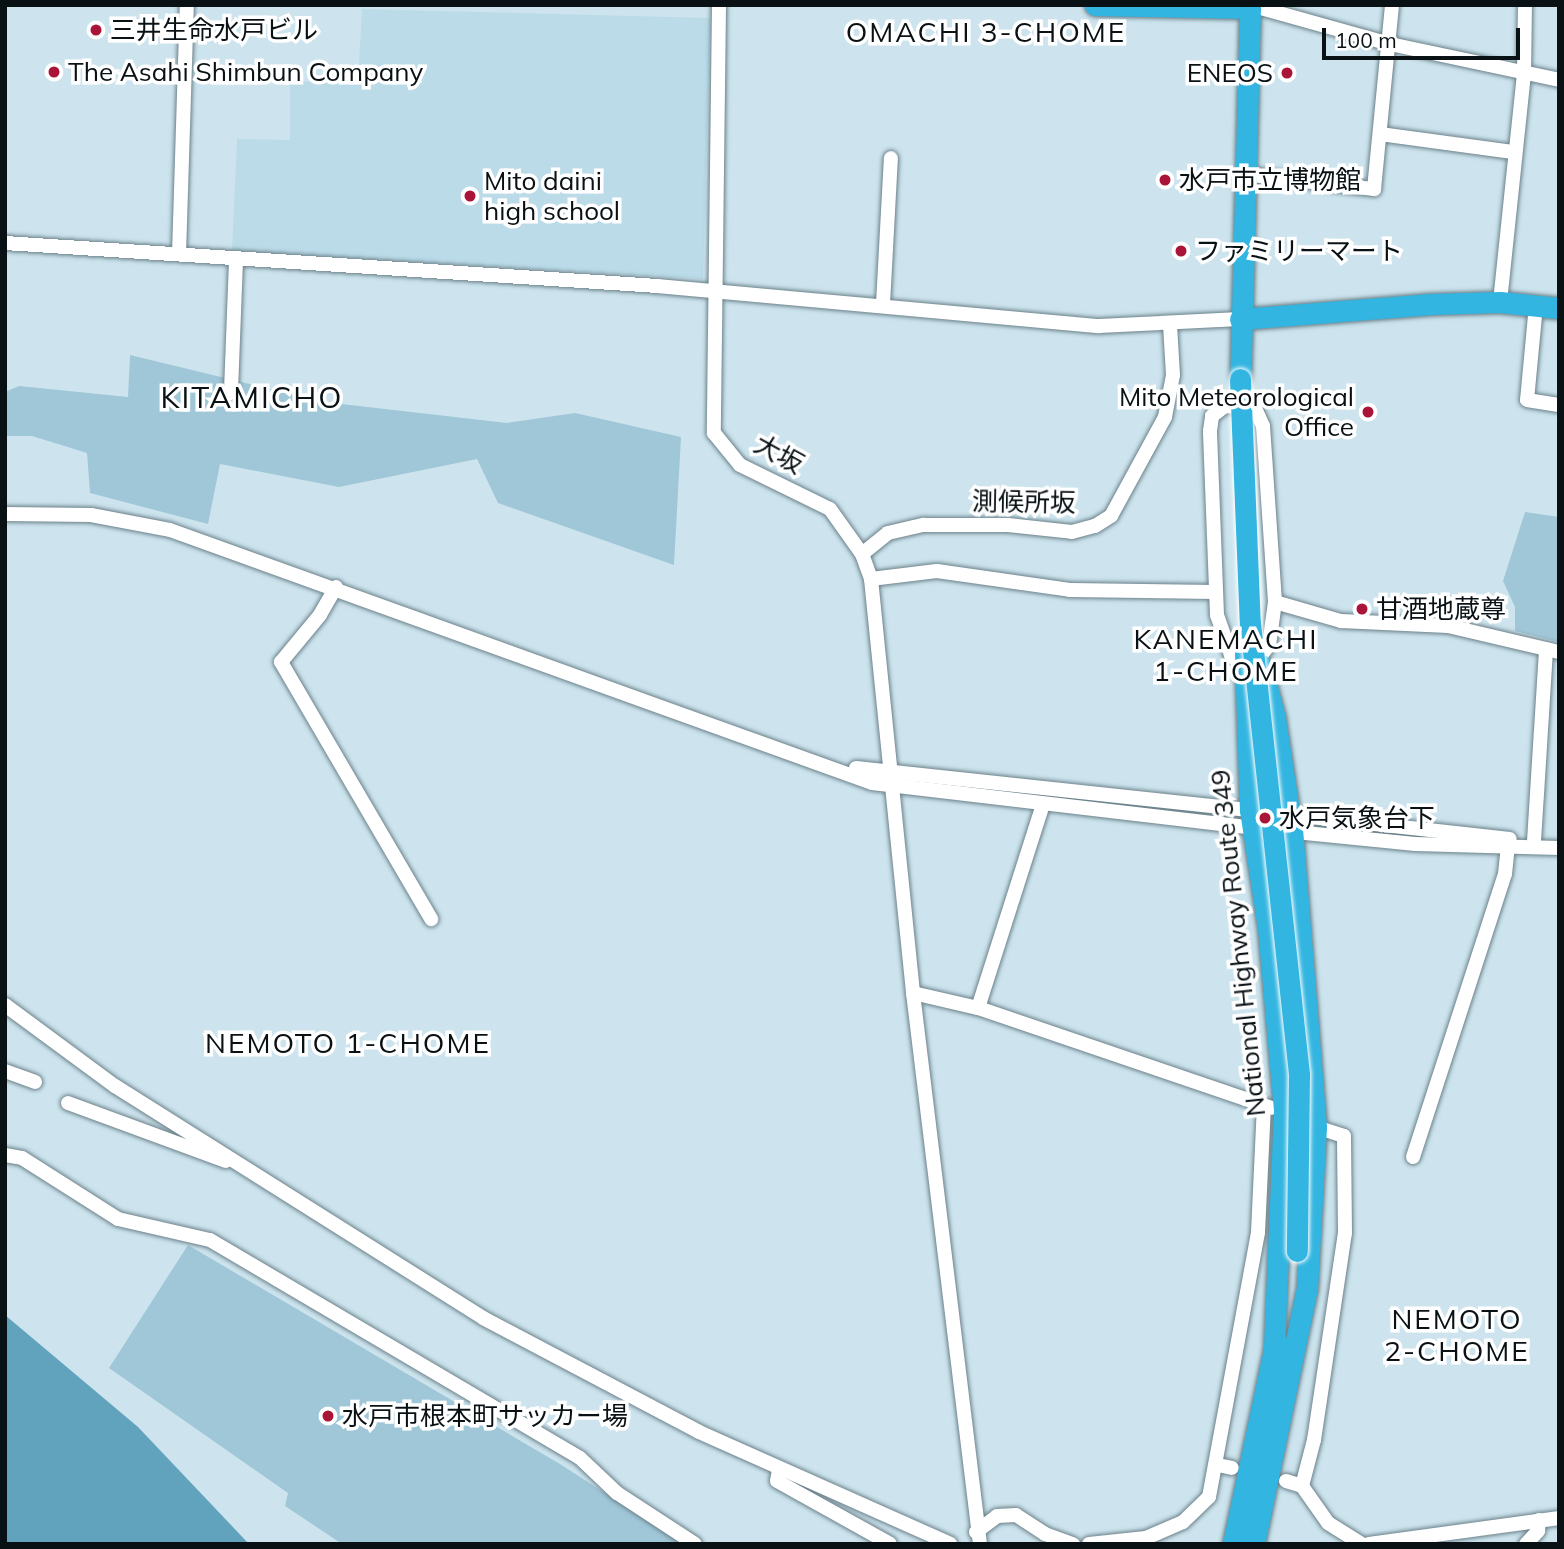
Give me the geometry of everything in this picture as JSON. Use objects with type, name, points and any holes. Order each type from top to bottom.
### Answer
[{"type":"highway","points":[[1095,5],[1250,6]]},
{"type":"highway","name":"National Highway Route 349","points":[[1250,6],[1240,319],[1250,623],[1299,1075],[1297,1251],[1254,1544]]},
{"type":"highway","points":[[1240,319],[1500,302],[1559,308]]},
{"type":"highway","name":"National Highway Route 349","points":[[1238,422],[1244,570],[1252,663],[1251,819],[1268,927],[1284,1352]]},
{"type":"highway","name":"National Highway Route 349","points":[[1233,1544],[1284,1352],[1314,1222],[1316,1127],[1291,823],[1275,718],[1252,663]]},
{"type":"street","points":[[178,254],[187,5]]},
{"type":"street","name":"大坂","points":[[719,5],[713,290],[714,433],[740,465],[830,509],[862,554],[871,579],[894,781],[913,993],[978,1538]]},
{"type":"street","points":[[1244,174],[1374,189],[1392,5]]},
{"type":"street","points":[[1500,302],[1513,152],[1524,75],[1525,5]]},
{"type":"street","points":[[1250,6],[1390,44],[1524,75],[1559,80]]},
{"type":"street","points":[[1381,134],[1513,152]]},
{"type":"street","points":[[883,304],[891,158]]},
{"type":"street","points":[[5,243],[713,290],[883,304],[1017,320],[1170,325],[1240,319]]},
{"type":"street","points":[[231,391],[236,258]]},
{"type":"street","points":[[1536,305],[1527,400],[1559,405]]},
{"type":"street","name":"測候所坂","points":[[862,554],[888,533],[924,525],[1008,525],[1072,531],[1094,526],[1111,516],[1164,417],[1173,375],[1170,325]]},
{"type":"street","points":[[1225,406],[1250,406],[1260,415],[1263,426],[1275,602],[1269,645],[1252,663],[1222,638],[1216,592],[1211,423],[1225,406]]},
{"type":"street","points":[[5,514],[90,515],[170,530],[336,587],[740,735],[894,781],[1043,804],[1251,819]]},
{"type":"street","points":[[871,579],[937,572],[1070,590],[1216,592]]},
{"type":"street","points":[[336,587],[320,615],[281,662],[431,919]]},
{"type":"street","points":[[1275,602],[1341,621],[1448,626],[1552,651],[1534,841]]},
{"type":"street","points":[[894,781],[1508,847],[1559,846]]},
{"type":"street","points":[[978,1008],[1043,804]]},
{"type":"street","points":[[1291,823],[1534,841],[1559,846]]},
{"type":"street","points":[[1413,1157],[1505,874],[1508,847]]},
{"type":"street","points":[[913,993],[978,1008],[1274,1109],[1225,1466],[1209,1497],[1183,1522],[1146,1538],[1089,1544]]},
{"type":"street","points":[[5,1005],[115,1086],[550,1355],[779,1469],[950,1544]]},
{"type":"street","points":[[5,1071],[35,1082]]},
{"type":"street","points":[[68,1103],[222,1163],[230,1159]]},
{"type":"street","points":[[1302,1486],[1314,1440],[1345,1233],[1344,1136],[1316,1127]]},
{"type":"street","points":[[5,1154],[22,1158],[130,1224],[210,1240],[580,1458],[617,1493],[695,1544]]},
{"type":"street","points":[[779,1469],[777,1481],[890,1544]]},
{"type":"street","points":[[1286,1481],[1302,1486],[1328,1523],[1362,1544]]},
{"type":"street","points":[[978,1538],[997,1516],[1016,1515],[1045,1534],[1073,1544]]},
{"type":"street","points":[[1369,1544],[1559,1518]]},
{"type":"street","points":[[1526,1544],[1538,1531],[1539,1520]]},
{"type":"shaded area","name":"Mito daini high school","points":[[362,9],[710,18],[703,279],[232,251],[237,139],[290,140],[290,81],[358,82]]},
{"type":"shaded area","points":[[130,355],[324,402],[507,423],[575,413],[681,437],[674,565],[498,503],[477,459],[339,487],[220,464],[208,524],[90,493],[87,453],[32,436],[5,436],[5,392],[19,386],[128,397]]},
{"type":"shaded area","points":[[1525,512],[1559,517],[1559,642],[1515,631],[1515,607],[1503,581]]},
{"type":"shaded area","name":"水戸市根本町サッカー場","points":[[188,1245],[560,1464],[684,1544],[342,1544],[285,1506],[288,1493],[109,1368]]},
{"type":"shaded area","points":[[5,1315],[138,1427],[249,1544],[5,1544]]},
{"type":"place","name":"三井生命水戸ビル","points":[[96,30]]},
{"type":"place","name":"The Asahi Shimbun Company","points":[[54,72]]},
{"type":"place","name":"ENEOS","points":[[1287,73]]},
{"type":"place","name":"水戸市立博物館","points":[[1165,180]]},
{"type":"place","name":"Mito daini high school","points":[[470,196]]},
{"type":"place","name":"ファミリーマート","points":[[1181,251]]},
{"type":"place","name":"Mito Meteorological Office","points":[[1368,412]]},
{"type":"place","name":"甘酒地蔵尊","points":[[1362,609]]},
{"type":"place","name":"水戸気象台下","points":[[1265,818]]},
{"type":"place","name":"水戸市根本町サッカー場","points":[[328,1416]]},
{"type":"district","name":"OMACHI 3-CHOME","points":[[986,32]]},
{"type":"district","name":"KITAMICHO","points":[[252,397]]},
{"type":"district","name":"KANEMACHI 1-CHOME","points":[[1226,655]]},
{"type":"district","name":"NEMOTO 1-CHOME","points":[[348,1043]]},
{"type":"district","name":"NEMOTO 2-CHOME","points":[[1457,1335]]}]
